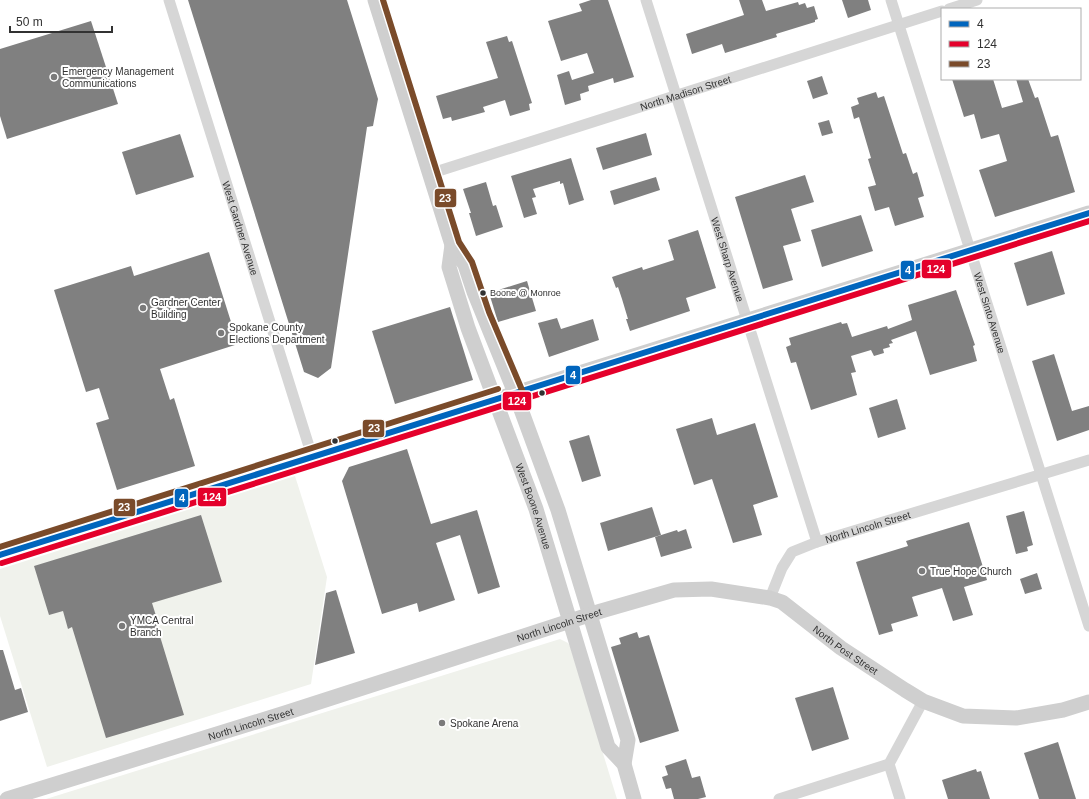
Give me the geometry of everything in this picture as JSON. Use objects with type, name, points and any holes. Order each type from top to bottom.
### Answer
[{"type":"main road","name":"West Boone Avenue","points":[[375,0],[452,245],[465,265],[482,315],[515,393],[558,510],[628,740],[624,764],[634,799]]},
{"type":"main road","points":[[0,555],[1089,213]]},
{"type":"main road","name":"West Boone Avenue","points":[[452,245],[449,267],[468,328],[526,482],[608,747],[624,764]]},
{"type":"main road","name":"North Lincoln Street","points":[[7,799],[285,713],[590,614],[674,590],[711,589],[770,598]]},
{"type":"main road","name":"North Post Street","points":[[770,598],[782,602],[841,648],[923,701],[963,716],[1016,718],[1063,710],[1089,702]]},
{"type":"street","name":"West Gardner Avenue","points":[[168,0],[312,456]]},
{"type":"street","name":"West Sharp Avenue","points":[[646,0],[817,542]]},
{"type":"street","name":"West Sinto Avenue","points":[[891,0],[1089,626]]},
{"type":"street","points":[[952,8],[977,0]]},
{"type":"street","name":"North Madison Street","points":[[429,174],[676,97],[941,11]]},
{"type":"street","name":"North Lincoln Street","points":[[770,598],[782,568],[792,552],[817,542],[1089,460]]},
{"type":"street","points":[[779,799],[889,764],[923,701]]},
{"type":"street","points":[[889,764],[900,799]]},
{"type":"shaded area","points":[[295,476],[327,577],[311,684],[47,767],[0,616],[0,569]]},
{"type":"shaded area","name":"Spokane Arena","points":[[560,639],[568,643],[570,646],[617,799],[46,799]]},
{"type":"building","points":[[188,0],[347,0],[378,99],[373,126],[367,127],[331,368],[318,378],[304,372]]},
{"type":"building","points":[[591,0],[608,0],[634,77],[614,83],[613,78],[588,86],[589,91],[580,94],[581,100],[565,105],[557,75],[569,71],[572,80],[594,73],[587,53],[561,61],[548,21],[582,11],[579,4]]},
{"type":"building","points":[[739,0],[762,0],[766,11],[798,2],[799,5],[805,3],[807,8],[814,6],[818,19],[815,20],[815,22],[776,34],[777,37],[725,53],[722,44],[692,54],[686,34],[744,15]]},
{"type":"building","points":[[842,0],[868,0],[871,10],[848,18]]},
{"type":"building","name":"Emergency Management Communications","points":[[91,21],[118,104],[7,139],[0,116],[0,49]]},
{"type":"building","points":[[507,36],[509,42],[512,41],[532,103],[529,104],[530,110],[510,116],[505,100],[483,107],[485,112],[452,121],[451,117],[443,119],[436,96],[498,78],[486,42]]},
{"type":"building","points":[[822,76],[828,94],[813,99],[807,81]]},
{"type":"building","points":[[952,80],[993,80],[1002,108],[1023,102],[1016,80],[1028,80],[1035,98],[1038,97],[1051,137],[1058,135],[1075,192],[995,217],[979,170],[1007,161],[999,134],[981,139],[974,114],[964,117]]},
{"type":"building","points":[[876,92],[878,98],[884,96],[903,154],[906,153],[913,174],[917,172],[924,196],[918,198],[924,217],[895,226],[889,207],[875,211],[868,187],[876,185],[868,159],[871,158],[859,117],[854,119],[851,107],[859,104],[857,98]]},
{"type":"building","points":[[829,120],[833,133],[822,136],[818,123]]},
{"type":"building","points":[[646,133],[652,155],[603,170],[596,148]]},
{"type":"building","points":[[180,134],[194,177],[136,195],[122,152]]},
{"type":"building","points":[[571,158],[584,200],[569,205],[563,183],[560,184],[560,181],[533,189],[536,197],[532,198],[537,214],[524,218],[511,176]]},
{"type":"building","points":[[805,175],[814,202],[791,209],[801,241],[783,246],[793,280],[763,289],[735,197]]},
{"type":"building","points":[[656,177],[660,190],[614,205],[610,191]]},
{"type":"building","points":[[486,182],[493,206],[496,205],[503,227],[476,236],[469,213],[471,213],[463,189]]},
{"type":"building","points":[[861,215],[873,251],[822,267],[811,230]]},
{"type":"building","points":[[698,230],[716,288],[686,298],[690,311],[630,331],[626,319],[628,319],[618,287],[616,288],[612,277],[642,267],[643,270],[674,260],[668,240]]},
{"type":"building","points":[[1052,251],[1065,294],[1027,306],[1014,263]]},
{"type":"building","name":"Gardner Center Building","points":[[209,252],[238,344],[160,369],[170,400],[174,398],[195,466],[117,490],[96,423],[109,419],[99,388],[86,392],[54,290],[131,266],[134,276]]},
{"type":"building","points":[[527,281],[536,311],[498,322],[489,293]]},
{"type":"building","points":[[956,290],[975,345],[973,346],[977,361],[930,375],[916,331],[891,340],[893,343],[889,344],[890,347],[883,349],[884,353],[874,356],[871,350],[851,356],[856,372],[851,373],[857,395],[811,410],[796,362],[791,363],[786,347],[791,345],[789,338],[841,322],[842,324],[847,323],[852,337],[887,326],[888,329],[912,320],[908,305]]},
{"type":"building","points":[[450,307],[473,380],[395,404],[372,331]]},
{"type":"building","points":[[557,318],[561,329],[593,319],[599,340],[549,357],[538,323]]},
{"type":"building","points":[[1054,354],[1072,411],[1089,406],[1089,430],[1057,441],[1032,361]]},
{"type":"building","points":[[897,399],[906,429],[878,438],[869,408]]},
{"type":"building","points":[[712,418],[717,435],[755,423],[778,497],[753,505],[762,535],[733,543],[712,479],[694,485],[676,429]]},
{"type":"building","points":[[589,435],[601,476],[582,482],[569,441]]},
{"type":"building","points":[[407,449],[431,524],[477,510],[500,587],[478,594],[460,535],[436,543],[455,600],[419,612],[417,603],[382,614],[342,481],[349,467]]},
{"type":"building","points":[[652,507],[661,535],[608,551],[600,523]]},
{"type":"building","points":[[1024,511],[1033,545],[1027,547],[1028,551],[1016,554],[1006,516]]},
{"type":"building","name":"YMCA Central Branch","points":[[201,515],[222,582],[152,603],[157,619],[155,620],[184,715],[106,738],[72,627],[68,629],[63,611],[49,615],[34,566]]},
{"type":"building","name":"True Hope Church","points":[[969,522],[987,580],[964,587],[973,615],[953,621],[942,588],[912,597],[918,616],[891,624],[893,631],[879,635],[856,562],[908,546],[906,541]]},
{"type":"building","points":[[686,529],[692,548],[661,557],[655,537],[677,530],[678,532]]},
{"type":"building","points":[[1037,573],[1042,589],[1025,594],[1020,579]]},
{"type":"building","points":[[336,590],[355,653],[315,665],[326,593]]},
{"type":"building","points":[[637,632],[639,638],[649,635],[679,731],[640,743],[611,647],[621,644],[619,638]]},
{"type":"building","points":[[0,650],[3,650],[15,690],[21,688],[28,712],[0,721]]},
{"type":"building","points":[[833,687],[849,739],[812,751],[795,698]]},
{"type":"building","points":[[1058,742],[1076,799],[1039,799],[1024,753]]},
{"type":"building","points":[[686,759],[692,778],[700,776],[706,797],[698,799],[674,799],[671,788],[666,789],[662,777],[668,775],[665,766]]},
{"type":"building","points":[[976,769],[977,772],[981,771],[990,799],[948,799],[942,780]]},
{"type":"transit line","name":"23","points":[[383,0],[459,242],[472,262],[489,312],[522,390]]},
{"type":"transit line","name":"4","points":[[0,555],[1089,213]]},
{"type":"transit line","name":"124","points":[[2,563],[1089,221]]},
{"type":"transit line","name":"23","points":[[0,547],[498,389]]},
{"type":"place","name":"Emergency Management Communications","points":[[54,77]]},
{"type":"place","name":"Boone @ Monroe","points":[[483,293]]},
{"type":"place","name":"Gardner Center Building","points":[[143,308]]},
{"type":"place","name":"Spokane County Elections Department","points":[[221,333]]},
{"type":"place","name":"True Hope Church","points":[[922,571]]},
{"type":"place","name":"YMCA Central Branch","points":[[122,626]]},
{"type":"place","name":"Spokane Arena","points":[[442,723]]}]
